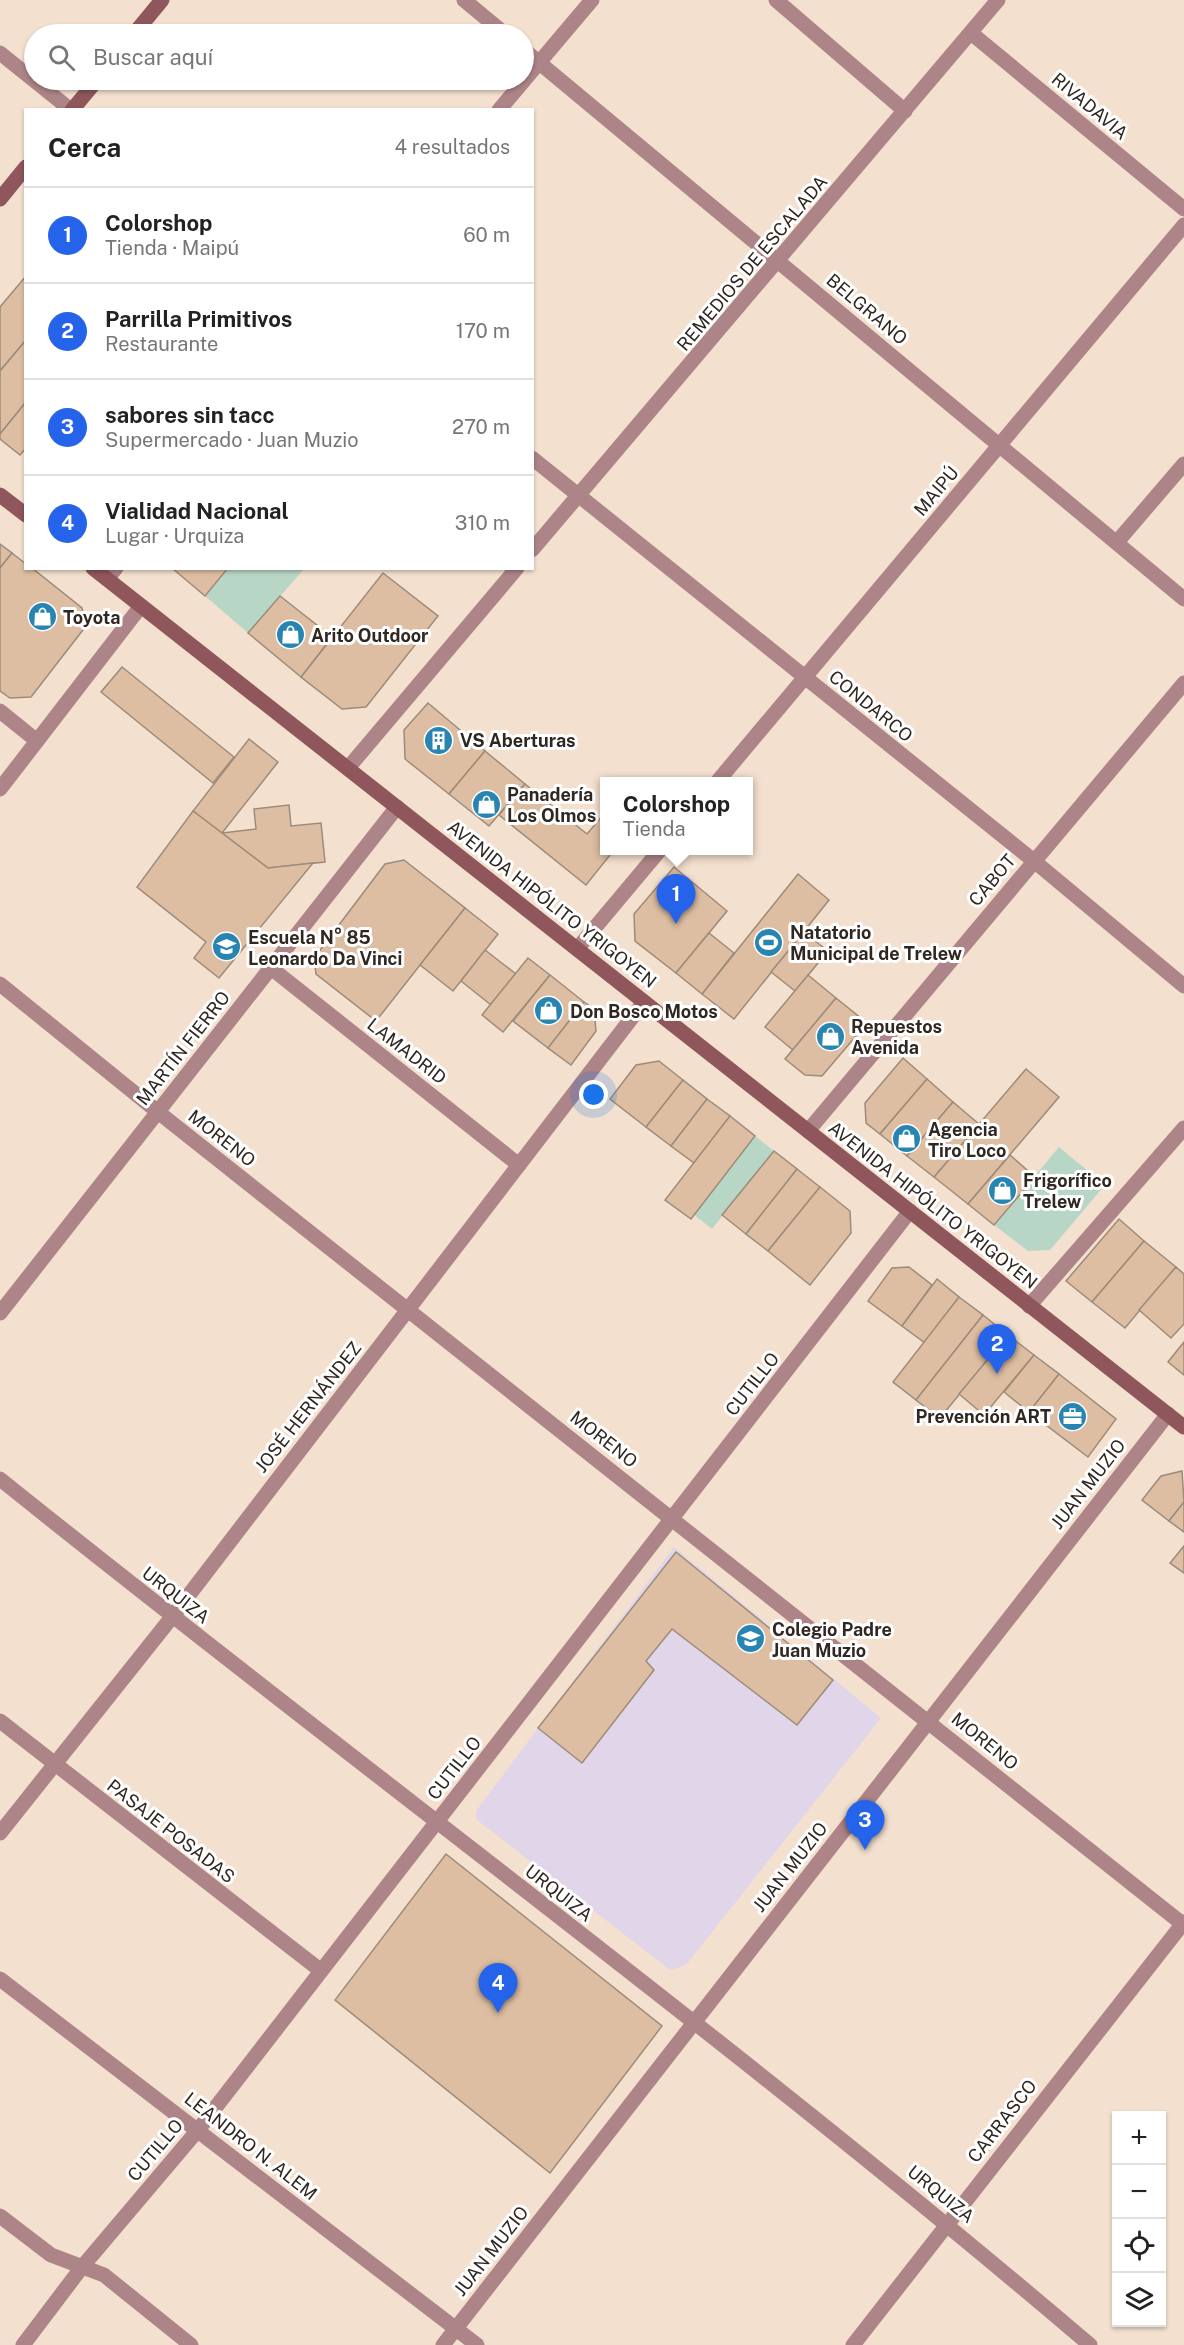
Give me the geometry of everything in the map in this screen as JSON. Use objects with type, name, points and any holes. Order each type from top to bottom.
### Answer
[{"type":"main road","points":[[142,24],[162,0]]},
{"type":"main road","points":[[73,108],[88,90]]},
{"type":"main road","points":[[0,199],[24,169]]},
{"type":"main road","points":[[0,495],[24,513]]},
{"type":"main road","name":"AVENIDA HIPÓLITO YRIGOYEN","points":[[112,574],[141,606],[1184,1427]]},
{"type":"street","points":[[464,0],[493,24]]},
{"type":"street","points":[[534,69],[592,0]]},
{"type":"street","points":[[776,0],[905,111]]},
{"type":"street","name":"REMEDIOS DE ESCALADA","points":[[534,548],[779,262],[999,0]]},
{"type":"street","name":"RIVADAVIA","points":[[971,33],[1184,209]]},
{"type":"street","points":[[0,53],[24,72]]},
{"type":"street","name":"BELGRANO","points":[[534,59],[1184,599]]},
{"type":"street","points":[[46,90],[69,108]]},
{"type":"street","points":[[501,108],[516,90]]},
{"type":"street","name":"MAIPÚ","points":[[721,777],[1184,225]]},
{"type":"street","name":"CONDARCO","points":[[534,460],[580,494],[804,678],[1034,861],[1184,986]]},
{"type":"street","points":[[1117,542],[1184,464]]},
{"type":"street","points":[[348,768],[515,570]]},
{"type":"street","points":[[0,789],[141,606]]},
{"type":"street","name":"CABOT","points":[[808,1131],[1184,683]]},
{"type":"street","points":[[0,711],[37,741]]},
{"type":"street","name":"MARTÍN FIERRO","points":[[0,1313],[397,807]]},
{"type":"street","points":[[577,949],[656,855]]},
{"type":"street","name":"LAMADRID","points":[[271,968],[519,1165]]},
{"type":"street","name":"MORENO","points":[[0,984],[158,1112],[1184,1924]]},
{"type":"street","name":"JOSÉ HERNÁNDEZ","points":[[0,1833],[172,1617],[644,1002]]},
{"type":"street","points":[[1029,1306],[1184,1128]]},
{"type":"street","name":"CUTILLO","points":[[23,2345],[82,2267],[198,2130],[910,1211]]},
{"type":"street","name":"JUAN MUZIO","points":[[443,2345],[1168,1414]]},
{"type":"street","name":"URQUIZA","points":[[0,1479],[172,1617],[694,2022],[947,2223],[1090,2345]]},
{"type":"street","name":"PASAJE POSADAS","points":[[0,1721],[54,1766],[320,1970]]},
{"type":"street","name":"CARRASCO","points":[[853,2345],[1184,1924]]},
{"type":"street","name":"LEANDRO N. ALEM","points":[[0,1979],[477,2345]]},
{"type":"street","points":[[0,2216],[51,2255],[104,2275],[191,2345]]},
{"type":"shaded area","points":[[674,1547],[881,1718],[686,1965],[670,1970],[476,1819],[476,1811]]},
{"type":"green space","points":[[227,570],[303,570],[248,633],[205,596]]},
{"type":"green space","points":[[755,1136],[774,1151],[712,1229],[693,1214]]},
{"type":"green space","points":[[1059,1147],[1105,1185],[1050,1250],[1028,1251],[994,1225]]},
{"type":"building","points":[[24,278],[24,342],[0,371],[0,307]]},
{"type":"building","points":[[24,342],[24,404],[0,434],[0,371]]},
{"type":"building","points":[[24,404],[24,450],[20,455],[0,439],[0,434]]},
{"type":"building","points":[[0,544],[12,553],[0,568]]},
{"type":"building","name":"Toyota","points":[[12,553],[24,562],[24,570],[34,570],[82,608],[86,626],[31,697],[10,698],[0,691],[0,568]]},
{"type":"building","points":[[174,570],[226,570],[205,596]]},
{"type":"building","points":[[383,573],[438,616],[366,707],[342,709],[301,677]]},
{"type":"building","name":"Arito Outdoor","points":[[280,596],[332,637],[301,677],[248,633]]},
{"type":"building","points":[[122,667],[234,757],[213,783],[101,692]]},
{"type":"building","name":"VS Aberturas","points":[[428,703],[485,751],[449,794],[405,759],[404,730]]},
{"type":"building","points":[[249,739],[278,762],[222,833],[193,811]]},
{"type":"building","points":[[485,751],[525,784],[489,826],[449,794]]},
{"type":"building","points":[[525,784],[587,834],[600,819],[600,855],[610,855],[586,885],[499,815]]},
{"type":"building","points":[[289,805],[291,826],[321,823],[325,862],[268,868],[222,833],[256,829],[254,809]]},
{"type":"building","points":[[193,811],[268,868],[313,863],[219,978],[194,958],[206,942],[137,887]]},
{"type":"building","points":[[404,860],[465,908],[376,1021],[316,974],[314,958],[385,864]]},
{"type":"building","points":[[674,867],[727,911],[676,973],[635,941],[634,914]]},
{"type":"building","name":"Natatorio Municipal de Trelew","points":[[798,874],[829,900],[734,1019],[702,994]]},
{"type":"building","points":[[465,908],[498,934],[453,991],[420,965]]},
{"type":"building","points":[[804,932],[828,951],[795,991],[771,972]]},
{"type":"building","points":[[709,933],[734,953],[702,994],[676,973]]},
{"type":"building","points":[[485,950],[516,974],[491,1005],[461,981]]},
{"type":"building","points":[[528,958],[550,975],[503,1032],[482,1015]]},
{"type":"building","name":"Don Bosco Motos","points":[[550,975],[584,1002],[548,1048],[513,1021]]},
{"type":"building","points":[[808,975],[836,998],[793,1050],[765,1027]]},
{"type":"building","name":"Repuestos Avenida","points":[[836,998],[867,1023],[822,1076],[805,1075],[785,1059]]},
{"type":"building","points":[[584,1002],[594,1009],[596,1031],[571,1065],[548,1048]]},
{"type":"building","points":[[903,1058],[927,1079],[880,1134],[866,1123],[865,1103]]},
{"type":"building","points":[[659,1061],[683,1080],[646,1127],[610,1099],[636,1065]]},
{"type":"building","points":[[1026,1069],[1059,1097],[968,1204],[934,1177]]},
{"type":"building","points":[[927,1079],[953,1102],[907,1156],[880,1134]]},
{"type":"building","points":[[683,1080],[707,1099],[671,1146],[646,1127]]},
{"type":"building","points":[[707,1099],[730,1116],[694,1163],[671,1146]]},
{"type":"building","points":[[953,1102],[979,1124],[934,1177],[907,1156]]},
{"type":"building","points":[[730,1116],[755,1136],[691,1219],[665,1200]]},
{"type":"building","points":[[774,1151],[797,1169],[746,1234],[722,1215]]},
{"type":"building","name":"Frigorífico Trelew","points":[[1010,1155],[1035,1177],[994,1225],[968,1204]]},
{"type":"building","points":[[797,1169],[820,1187],[768,1251],[746,1234]]},
{"type":"building","points":[[820,1187],[850,1211],[851,1233],[810,1285],[768,1251]]},
{"type":"building","points":[[1119,1219],[1144,1241],[1092,1302],[1066,1281]]},
{"type":"building","points":[[1144,1241],[1176,1267],[1125,1328],[1092,1302]]},
{"type":"building","points":[[909,1267],[932,1285],[902,1326],[868,1301],[892,1268]]},
{"type":"building","points":[[1176,1267],[1184,1274],[1184,1324],[1171,1338],[1139,1310]]},
{"type":"building","points":[[937,1279],[959,1297],[925,1343],[902,1326]]},
{"type":"building","points":[[959,1297],[983,1315],[916,1400],[893,1382]]},
{"type":"building","points":[[983,1315],[1008,1335],[940,1418],[916,1400]]},
{"type":"building","points":[[1008,1335],[1034,1355],[984,1415],[959,1394]]},
{"type":"building","points":[[1184,1342],[1184,1375],[1168,1362]]},
{"type":"building","points":[[1034,1355],[1059,1374],[1029,1412],[1004,1392]]},
{"type":"building","name":"Prevención ART","points":[[1059,1374],[1116,1419],[1088,1457],[1029,1412]]},
{"type":"building","points":[[1182,1471],[1184,1502],[1169,1521],[1142,1500],[1161,1476]]},
{"type":"building","points":[[1184,1502],[1184,1532],[1169,1521]]},
{"type":"building","points":[[1184,1546],[1184,1573],[1170,1563]]},
{"type":"building","points":[[676,1552],[833,1680],[797,1725],[672,1629],[646,1661],[654,1670],[582,1763],[538,1728]]},
{"type":"building","points":[[446,1854],[662,2026],[550,2173],[335,2000]]},
{"type":"place","name":"Toyota","points":[[42,617]]},
{"type":"place","name":"Arito Outdoor","points":[[290,635]]},
{"type":"place","name":"VS Aberturas","points":[[439,740]]},
{"type":"place","name":"Panadería Los Olmos","points":[[486,804]]},
{"type":"place","name":"Colorshop","points":[[676,924]]},
{"type":"place","name":"Natatorio Municipal de Trelew","points":[[769,942]]},
{"type":"place","name":"Escuela N° 85 Leonardo Da Vinci","points":[[227,947]]},
{"type":"place","name":"Don Bosco Motos","points":[[549,1011]]},
{"type":"place","name":"Repuestos Avenida","points":[[830,1036]]},
{"type":"place","name":"Agencia Tiro Loco","points":[[907,1139]]},
{"type":"place","name":"Frigorífico Trelew","points":[[1002,1190]]},
{"type":"place","name":"Parrilla Primitivos","points":[[997,1374]]},
{"type":"place","name":"Prevención ART","points":[[1072,1416]]},
{"type":"place","name":"Colegio Padre Juan Muzio","points":[[751,1639]]},
{"type":"place","name":"sabores sin tacc","points":[[865,1850]]},
{"type":"place","name":"Vialidad Nacional","points":[[498,2013]]}]
